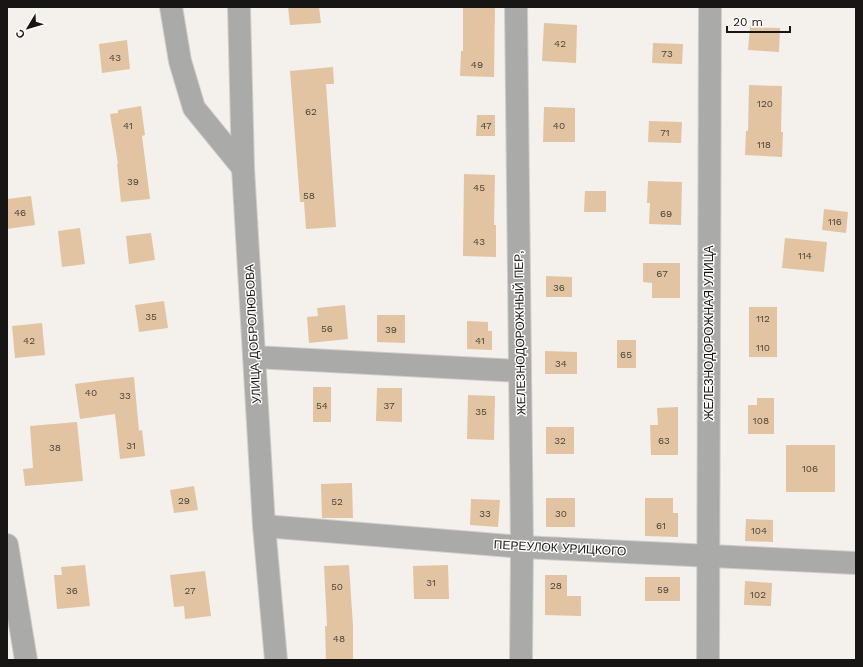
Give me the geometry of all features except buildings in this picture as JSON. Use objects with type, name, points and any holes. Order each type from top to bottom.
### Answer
[{"type":"street","points":[[171,7],[180,61],[194,108],[243,168]]},
{"type":"street","name":"УЛИЦА ДОБРОЛЮБОВА","points":[[239,7],[243,168],[264,526],[276,660]]},
{"type":"street","name":"ЖЕЛЕЗНОДОРОЖНЫЙ ПЕР,","points":[[516,7],[522,660]]},
{"type":"street","name":"ЖЕЛЕЗНОДОРОЖНАЯ УЛИЦА","points":[[708,660],[710,7]]},
{"type":"street","points":[[254,357],[520,370]]},
{"type":"street","name":"ПЕРЕУЛОК УРИЦКОГО","points":[[264,526],[522,547],[856,563]]},
{"type":"street","points":[[7,545],[26,660]]}]
